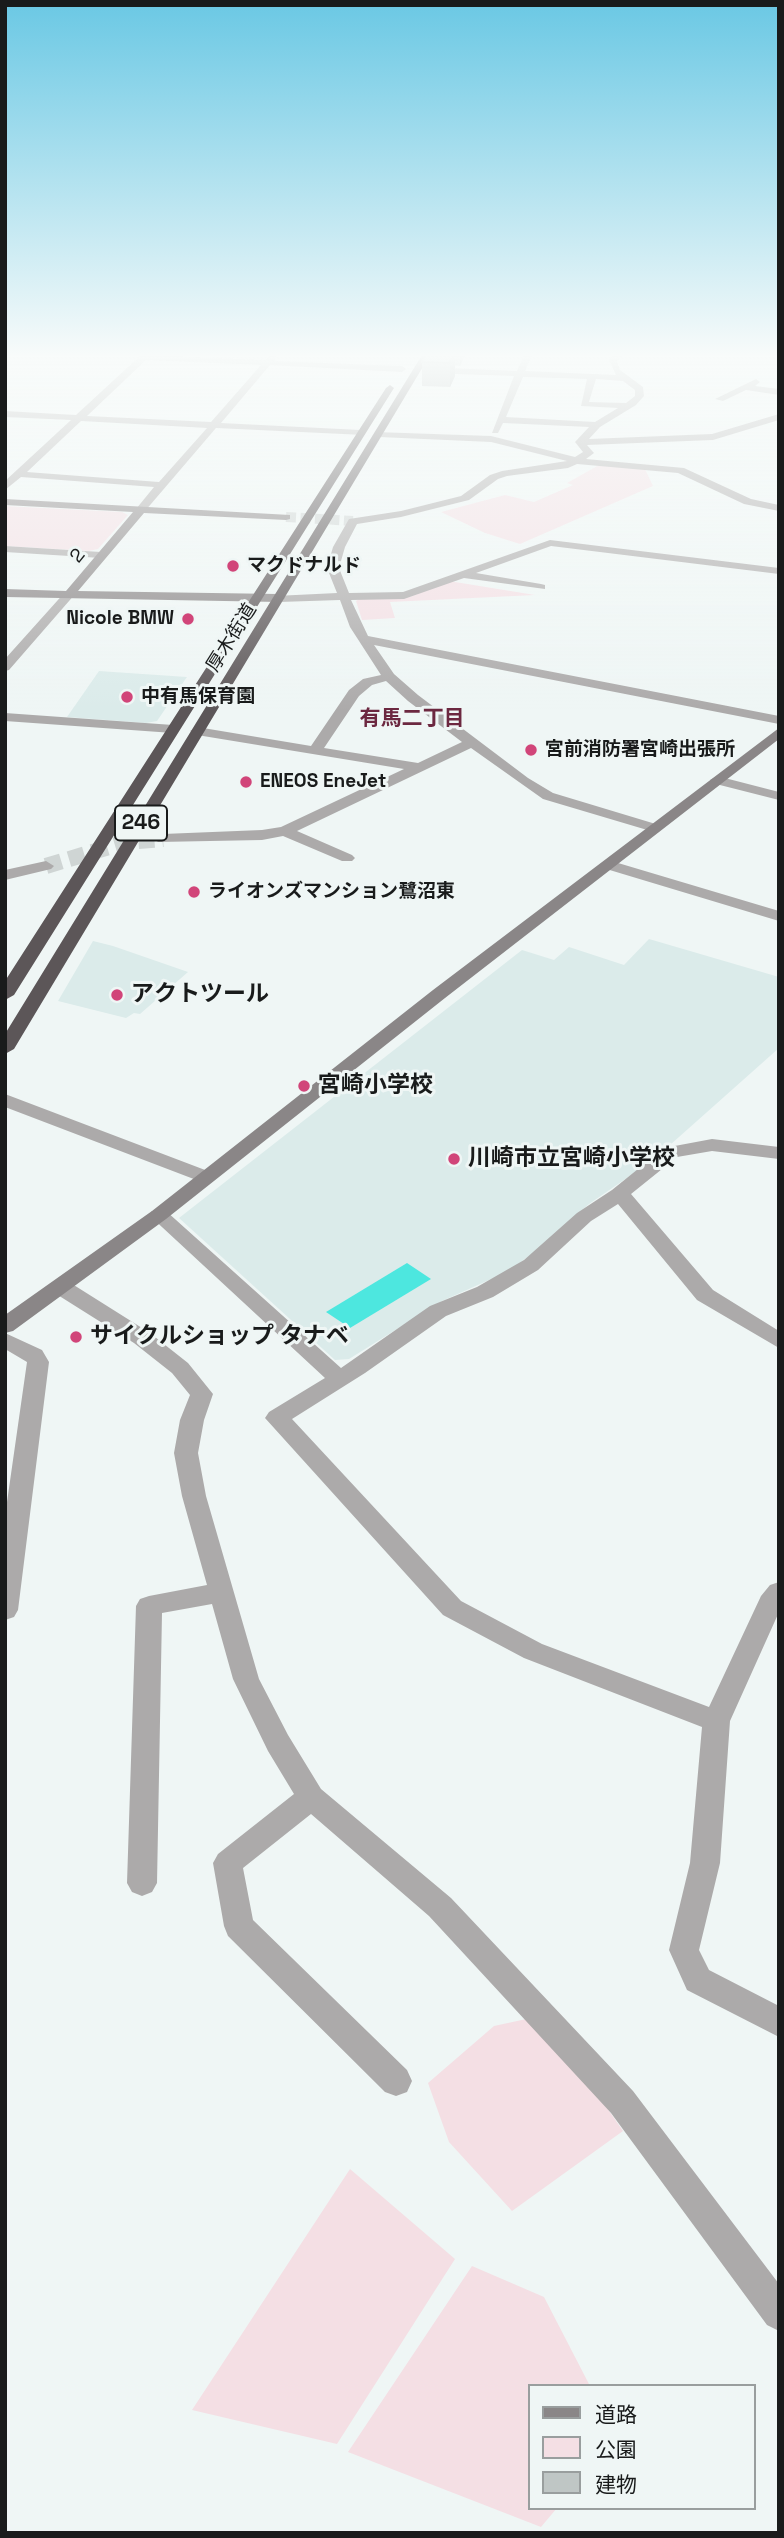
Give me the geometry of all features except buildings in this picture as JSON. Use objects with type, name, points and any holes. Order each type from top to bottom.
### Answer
[{"type":"highway","name":"厚木街道","points":[[5,995],[335,473]]},
{"type":"highway","name":"厚木街道","points":[[5,1049],[355,473]]},
{"type":"street","points":[[58,473],[162,485]]},
{"type":"street","points":[[141,509],[172,473]]},
{"type":"street","points":[[516,473],[494,477],[465,498],[435,507],[353,521],[339,547],[332,568],[364,639],[388,677],[523,781],[548,796],[654,828]]},
{"type":"street","points":[[687,473],[748,502],[779,508]]},
{"type":"street","points":[[5,502],[286,517]]},
{"type":"street","name":"2","points":[[70,593],[141,509]]},
{"type":"street","points":[[5,593],[256,598],[404,595],[550,543],[779,571]]},
{"type":"street","points":[[5,549],[101,555]]},
{"type":"street","points":[[461,574],[541,587]]},
{"type":"street","points":[[5,667],[70,593]]},
{"type":"street","points":[[364,639],[778,731]]},
{"type":"street","points":[[315,750],[354,693],[368,681],[388,677]]},
{"type":"street","points":[[5,716],[173,729]]},
{"type":"street","points":[[197,731],[417,767]]},
{"type":"street","points":[[5,1326],[159,1214],[778,731]]},
{"type":"street","points":[[163,839],[262,835],[285,831],[473,743]]},
{"type":"street","points":[[717,780],[779,796]]},
{"type":"street","points":[[285,831],[347,858]]},
{"type":"street","points":[[608,865],[779,916]]},
{"type":"street","points":[[5,875],[46,866]]},
{"type":"street","points":[[5,1100],[206,1177]]},
{"type":"street","points":[[716,1721],[533,1651],[452,1608],[277,1418],[340,1379],[438,1311],[485,1292],[531,1265],[584,1217],[619,1194],[671,1152],[712,1145],[779,1153]]},
{"type":"street","points":[[619,1194],[633,1206],[705,1296],[779,1341]]},
{"type":"street","points":[[159,1214],[340,1379]]},
{"type":"street","points":[[61,1287],[142,1338],[180,1368],[202,1394],[192,1420],[186,1453],[194,1496],[246,1679],[278,1743],[311,1797],[440,1907],[622,2102],[779,2313]]},
{"type":"street","points":[[5,1340],[34,1355],[38,1362],[5,1610]]},
{"type":"street","points":[[142,1883],[149,1606],[222,1592]]},
{"type":"street","points":[[779,1592],[770,1603],[716,1721],[705,1863],[684,1950],[698,1980],[779,2022]]},
{"type":"street","points":[[311,1797],[228,1863],[239,1926],[396,2081]]},
{"type":"shaded area","name":"中有馬保育園","points":[[99,671],[187,677],[157,721],[146,723],[67,717]]},
{"type":"shaded area","name":"川崎市立宮崎小学校","points":[[649,939],[779,977],[779,1048],[670,1145],[672,1147],[589,1204],[507,1272],[442,1301],[349,1359],[335,1360],[179,1218],[522,950],[554,960],[569,947],[624,965]]},
{"type":"shaded area","points":[[93,941],[188,972],[140,1014],[134,1013],[126,1018],[58,1001]]},
{"type":"green space","points":[[584,473],[647,473],[653,486],[520,544],[485,533],[441,512],[505,495],[534,502],[573,485],[567,483]]},
{"type":"green space","points":[[5,506],[122,512],[128,515],[98,549],[89,551],[5,546]]},
{"type":"green space","points":[[449,581],[535,595],[390,602],[395,618],[362,620],[356,601],[359,599],[410,597]]},
{"type":"green space","points":[[531,2018],[587,2079],[623,2131],[512,2211],[449,2142],[428,2083],[494,2026]]},
{"type":"green space","points":[[350,2169],[455,2259],[337,2444],[192,2410]]},
{"type":"green space","points":[[472,2266],[544,2297],[589,2384],[528,2384],[528,2510],[555,2510],[541,2527],[348,2452]]},
{"type":"water","points":[[407,1263],[431,1279],[350,1328],[326,1312]]},
{"type":"tunnel","points":[[286,517],[353,521]]},
{"type":"tunnel","points":[[46,866],[126,842],[163,839]]},
{"type":"place","name":"マクドナルド","points":[[233,566]]},
{"type":"place","name":"Nicole BMW","points":[[188,619]]},
{"type":"place","name":"中有馬保育園","points":[[127,697]]},
{"type":"place","name":"宮前消防署宮崎出張所","points":[[531,750]]},
{"type":"place","name":"ENEOS EneJet","points":[[246,782]]},
{"type":"place","name":"ライオンズマンション鷺沼東","points":[[194,892]]},
{"type":"place","name":"アクトツール","points":[[117,995]]},
{"type":"place","name":"宮崎小学校","points":[[304,1086]]},
{"type":"place","name":"川崎市立宮崎小学校","points":[[454,1159]]},
{"type":"place","name":"サイクルショップ タナベ","points":[[76,1337]]},
{"type":"district","name":"有馬二丁目","points":[[412,719]]}]
